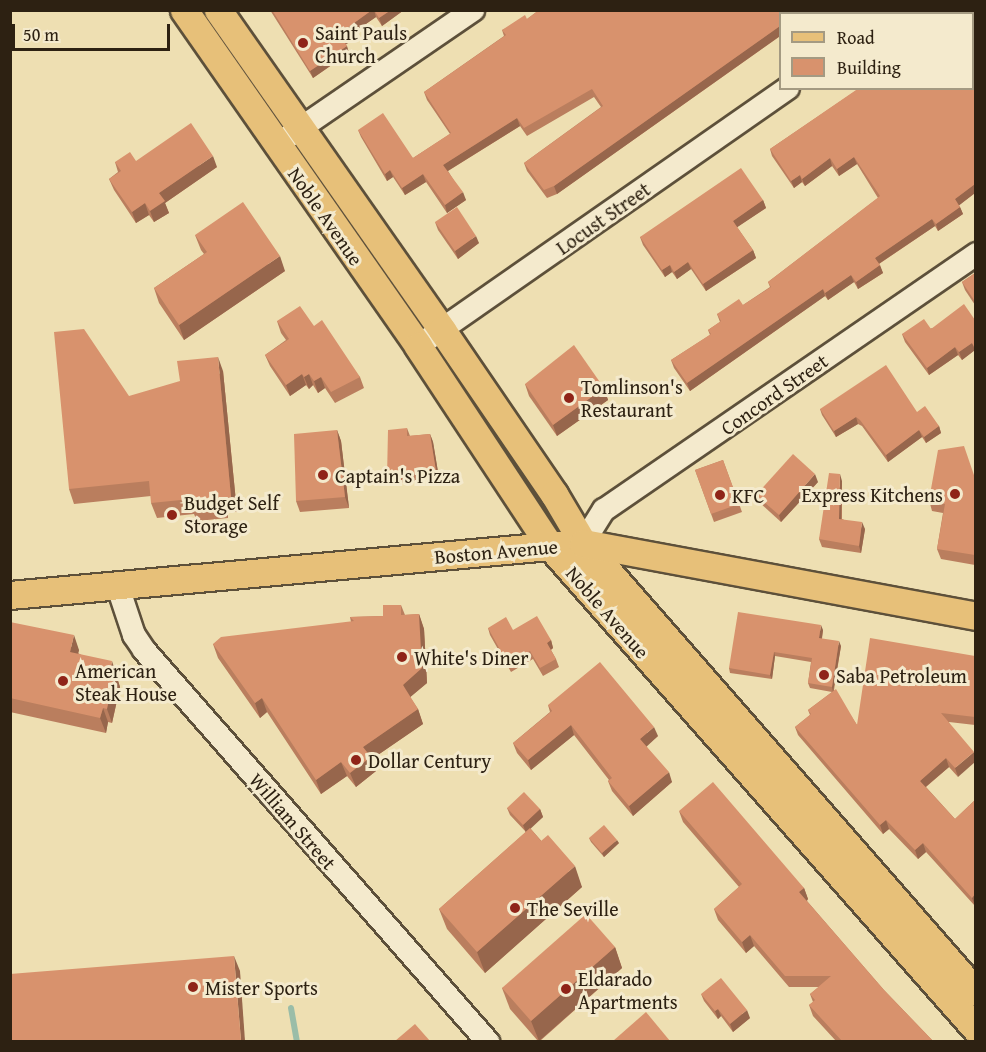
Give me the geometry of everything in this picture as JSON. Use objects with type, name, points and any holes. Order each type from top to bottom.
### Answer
[{"type":"main road","name":"Noble Avenue","points":[[184,10],[418,346],[550,546],[975,1029]]},
{"type":"main road","name":"Noble Avenue","points":[[218,10],[299,130],[442,330],[583,543],[975,992]]},
{"type":"main road","name":"Boston Avenue","points":[[10,595],[583,543],[975,616]]},
{"type":"street","points":[[276,145],[473,10]]},
{"type":"street","name":"Locust Street","points":[[418,346],[785,90]]},
{"type":"street","name":"Concord Street","points":[[583,543],[604,510],[975,254]]},
{"type":"street","name":"William Street","points":[[118,587],[134,636],[144,650],[488,1041]]},
{"type":"building","points":[[272,10],[372,10],[343,31],[346,35],[342,38],[347,46],[310,71]]},
{"type":"building","points":[[374,10],[391,10],[379,18]]},
{"type":"building","points":[[539,10],[803,10],[801,12],[779,12],[779,27],[554,186],[544,190],[524,163],[603,106],[592,89],[524,128],[517,118],[443,165],[463,192],[445,205],[423,174],[402,188],[390,170],[385,174],[358,130],[383,113],[413,158],[451,133],[424,92],[506,35],[502,30],[525,15],[527,19]]},
{"type":"building","points":[[949,10],[975,10],[975,184],[955,199],[960,207],[936,224],[932,219],[875,258],[880,265],[856,282],[851,275],[825,293],[823,289],[687,383],[671,360],[711,334],[708,330],[721,321],[717,314],[739,299],[743,305],[771,287],[768,282],[880,196],[854,157],[837,169],[830,158],[802,179],[800,175],[791,181],[770,149],[856,90],[974,90],[974,12],[946,12]]},
{"type":"building","points":[[191,123],[213,156],[159,193],[165,201],[150,211],[145,203],[132,212],[109,179],[121,171],[115,162],[130,152],[136,161]]},
{"type":"building","points":[[741,168],[763,200],[733,221],[753,250],[703,284],[688,262],[674,272],[670,265],[662,270],[640,237]]},
{"type":"building","points":[[243,202],[280,256],[179,325],[154,288],[207,252],[195,235]]},
{"type":"building","points":[[457,207],[476,236],[455,251],[435,222]]},
{"type":"building","points":[[975,273],[975,299],[974,300],[962,282]]},
{"type":"building","points":[[964,304],[975,320],[975,348],[972,343],[959,352],[955,347],[927,368],[902,334],[924,319],[931,329]]},
{"type":"building","points":[[300,306],[314,326],[322,320],[360,377],[331,392],[321,377],[314,381],[309,374],[304,377],[302,374],[286,385],[265,355],[289,339],[277,321]]},
{"type":"building","points":[[84,329],[129,396],[180,381],[177,361],[218,357],[231,497],[222,498],[223,503],[191,506],[191,499],[151,503],[149,481],[69,489],[54,332]]},
{"type":"building","name":"Tomlinson's Restaurant","points":[[574,345],[604,388],[553,425],[525,384]]},
{"type":"building","points":[[886,365],[917,412],[925,406],[939,426],[924,437],[919,430],[886,455],[856,417],[834,431],[820,409]]},
{"type":"building","points":[[407,428],[407,436],[430,434],[436,471],[387,477],[388,430]]},
{"type":"building","name":"Captain's Pizza","points":[[337,430],[345,497],[296,501],[294,434]]},
{"type":"building","name":"Express Kitchens","points":[[964,446],[975,478],[975,555],[937,549],[945,504],[929,500],[938,450]]},
{"type":"building","points":[[793,454],[815,474],[779,515],[756,495]]},
{"type":"building","name":"KFC","points":[[723,460],[739,504],[711,514],[695,470]]},
{"type":"building","points":[[829,473],[840,474],[839,519],[862,522],[859,546],[819,539]]},
{"type":"building","points":[[383,605],[401,605],[401,615],[419,614],[422,668],[403,685],[418,709],[363,747],[371,757],[350,773],[341,762],[316,780],[262,698],[255,703],[213,644],[221,637],[354,621],[350,617],[383,616]]},
{"type":"building","points":[[738,612],[821,625],[819,638],[839,641],[832,687],[808,683],[812,658],[774,652],[770,675],[729,668]]},
{"type":"building","points":[[537,616],[551,640],[547,643],[556,659],[540,668],[530,651],[508,664],[488,628],[506,617],[513,630]]},
{"type":"building","name":"American Steak House","points":[[10,622],[74,635],[70,652],[112,661],[110,671],[115,672],[107,709],[103,708],[100,718],[10,698]]},
{"type":"building","points":[[870,638],[975,656],[975,717],[941,713],[974,752],[955,768],[946,758],[920,781],[955,819],[975,800],[975,894],[972,898],[923,843],[915,850],[886,820],[880,825],[795,727],[811,714],[808,710],[836,689],[857,725]]},
{"type":"building","points":[[600,662],[654,727],[640,739],[669,772],[629,806],[608,781],[612,778],[571,725],[528,760],[513,743],[552,711],[548,705]]},
{"type":"building","points":[[713,782],[804,888],[799,892],[884,990],[933,1041],[842,1041],[809,1005],[815,1000],[810,994],[831,976],[785,976],[750,935],[742,942],[714,909],[742,884],[679,811]]},
{"type":"building","points":[[524,792],[540,809],[523,825],[507,808]]},
{"type":"building","points":[[604,825],[617,840],[602,853],[589,838]]},
{"type":"building","points":[[530,828],[541,841],[548,835],[575,866],[477,952],[439,909]]},
{"type":"building","points":[[586,914],[615,947],[531,1021],[502,988]]},
{"type":"building","points":[[234,956],[241,1041],[10,1041],[10,974]]},
{"type":"building","points":[[721,978],[747,1010],[730,1024],[701,994]]},
{"type":"building","points":[[646,1012],[670,1041],[613,1041]]},
{"type":"building","points":[[415,1024],[430,1041],[395,1041]]},
{"type":"waterway","points":[[291,1008],[297,1042]]},
{"type":"place","name":"Saint Pauls Church","points":[[303,43]]},
{"type":"place","name":"Tomlinson's Restaurant","points":[[569,398]]},
{"type":"place","name":"Captain's Pizza","points":[[323,475]]},
{"type":"place","name":"Express Kitchens","points":[[955,494]]},
{"type":"place","name":"KFC","points":[[720,495]]},
{"type":"place","name":"Budget Self Storage","points":[[172,515]]},
{"type":"place","name":"White's Diner","points":[[402,657]]},
{"type":"place","name":"Saba Petroleum","points":[[824,675]]},
{"type":"place","name":"American Steak House","points":[[63,681]]},
{"type":"place","name":"Dollar Century","points":[[356,760]]},
{"type":"place","name":"The Seville","points":[[515,908]]},
{"type":"place","name":"Mister Sports","points":[[193,987]]},
{"type":"place","name":"Eldarado Apartments","points":[[566,989]]}]
